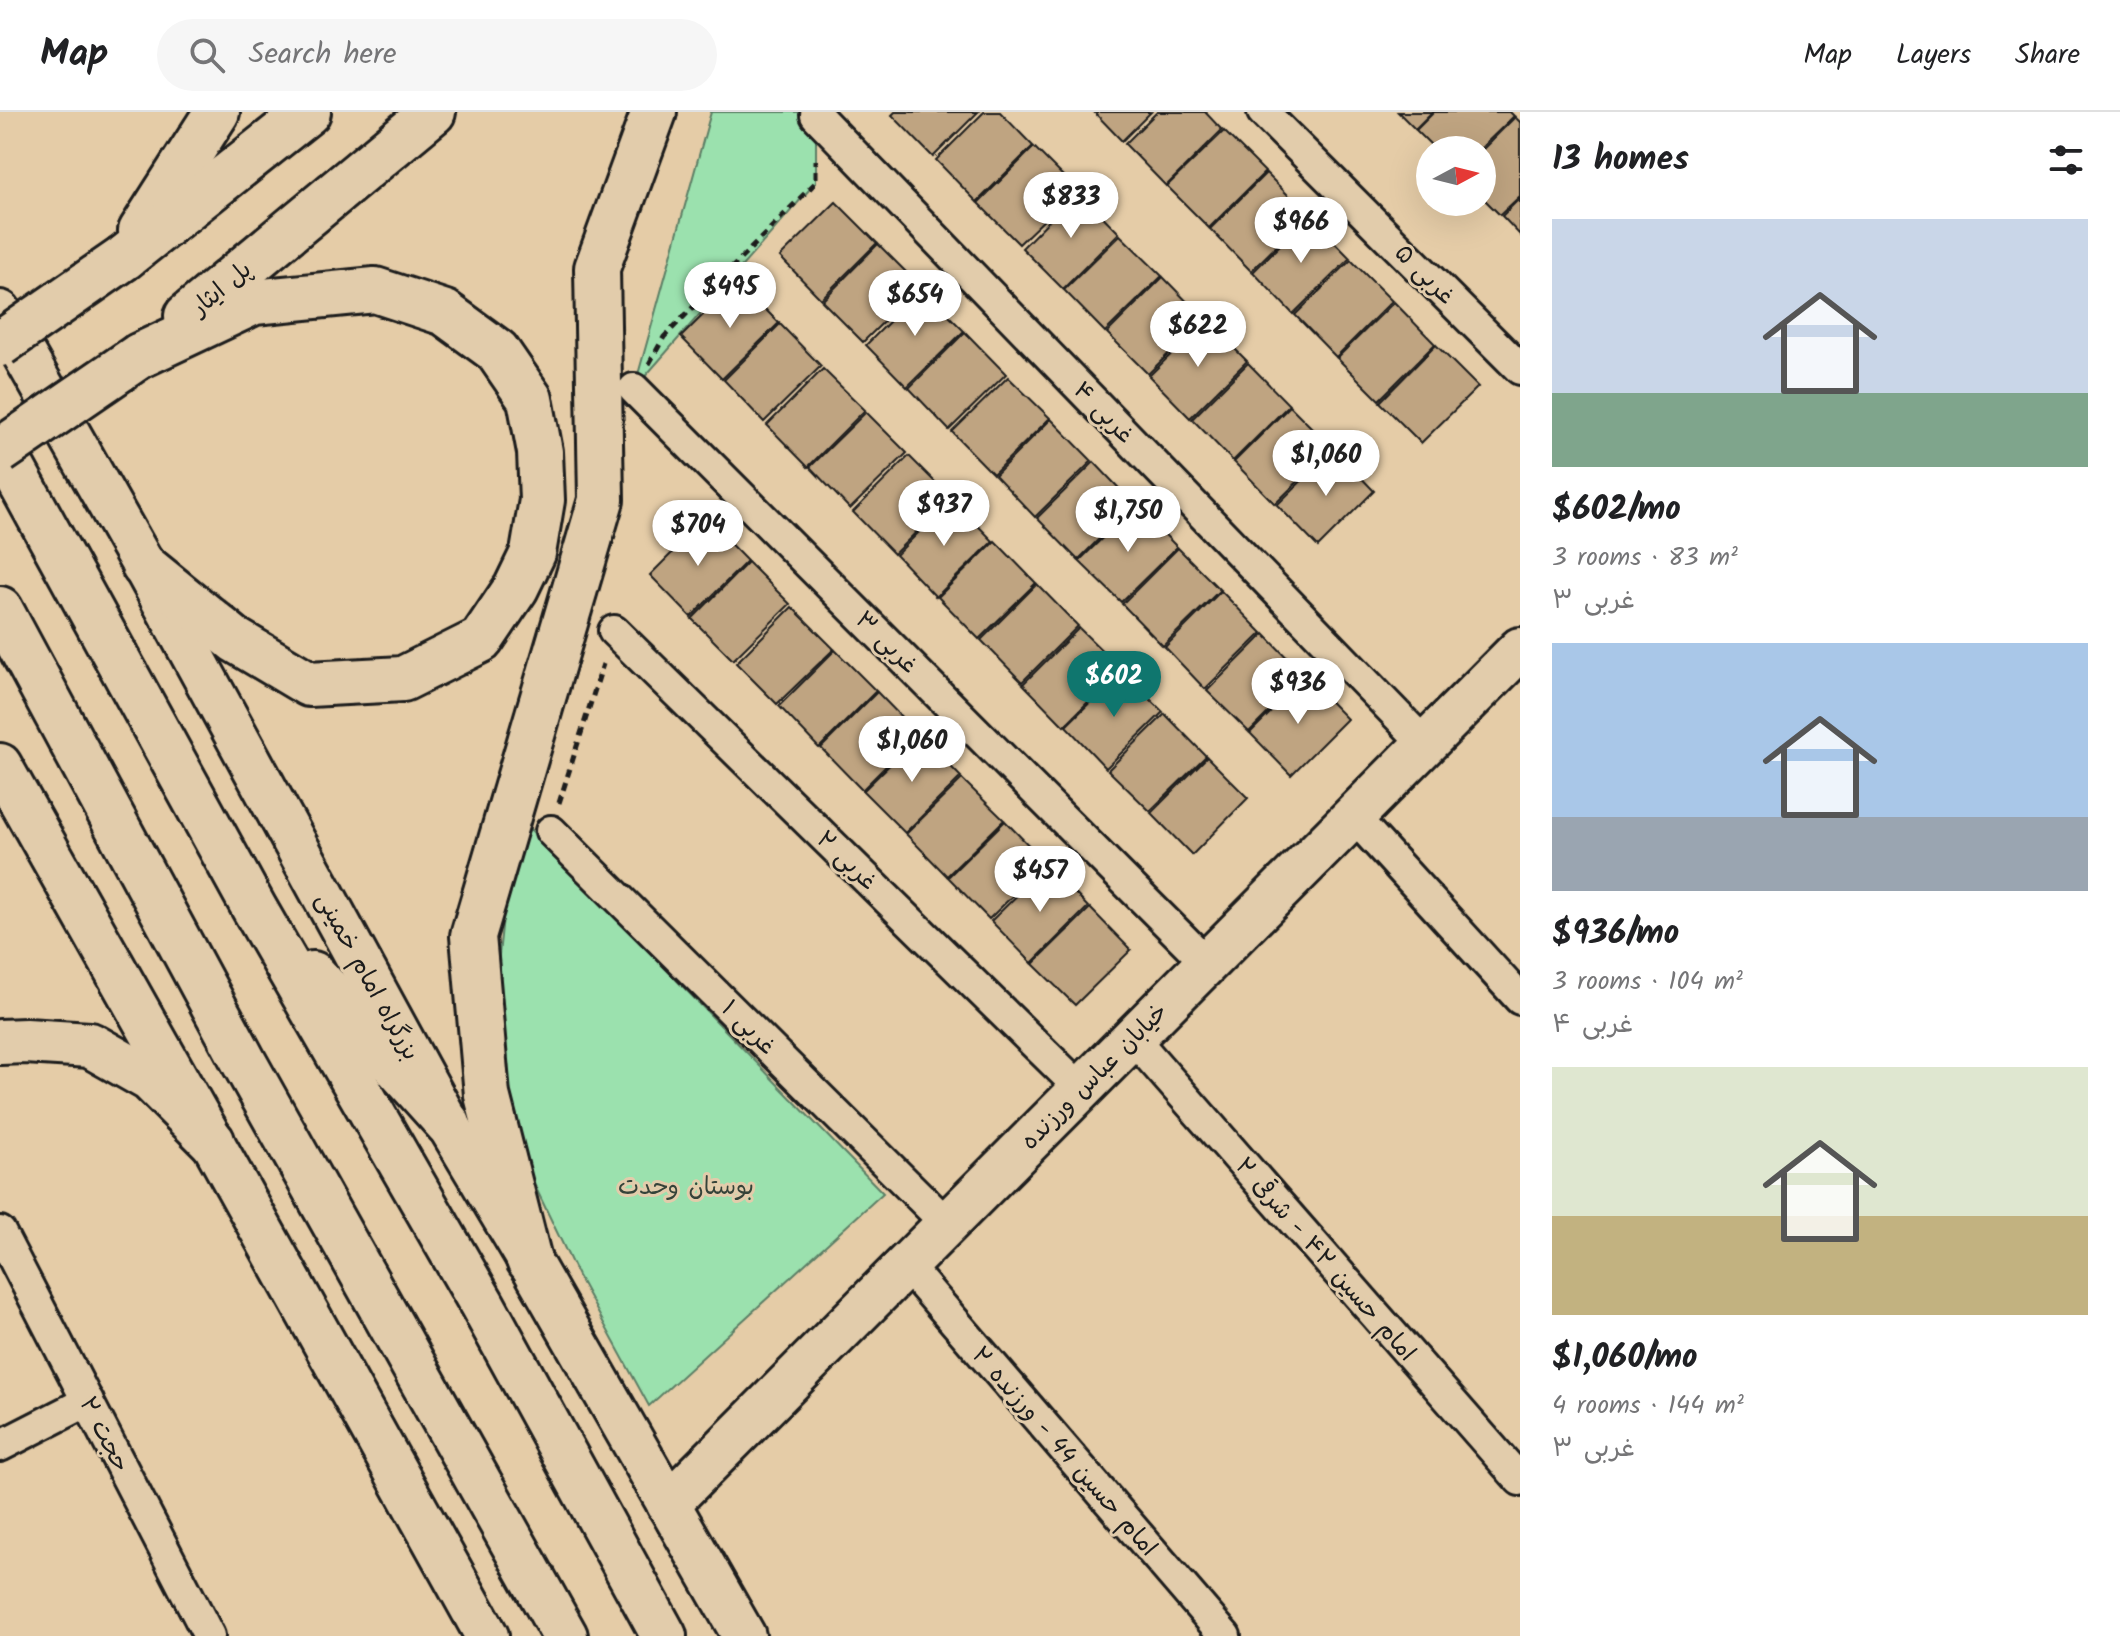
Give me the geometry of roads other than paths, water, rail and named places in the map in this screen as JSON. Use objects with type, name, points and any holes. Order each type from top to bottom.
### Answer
[{"type":"highway","points":[[124,258],[217,112]]},
{"type":"highway","points":[[0,344],[124,258],[308,112]]},
{"type":"highway","name":"پل ایثار","points":[[0,448],[139,356],[433,112]]},
{"type":"highway","points":[[529,1260],[487,1095],[473,936],[601,500],[597,268],[654,112]]},
{"type":"highway","points":[[139,356],[254,302],[375,290],[445,313],[497,351],[530,399],[540,452],[542,500],[533,553],[516,588],[481,640],[403,679],[309,684],[235,640],[144,566]]},
{"type":"highway","points":[[0,448],[254,908],[482,1304],[664,1636]]},
{"type":"highway","points":[[0,609],[245,1064],[565,1636]]},
{"type":"highway","points":[[254,908],[448,1124]]},
{"type":"highway","points":[[0,1042],[90,1045],[150,1079],[212,1141]]},
{"type":"main road","name":"بزرگراه امام خمینی","points":[[0,312],[144,566],[448,1124],[744,1636]]},
{"type":"main road","name":"خیابان عباس ورزنده","points":[[668,1504],[1520,649]]},
{"type":"main road","points":[[0,765],[487,1636]]},
{"type":"street","name":"غربی ۵","points":[[1263,112],[1520,369]]},
{"type":"street","name":"غربی ۴","points":[[816,115],[1425,744]]},
{"type":"street","name":"غربی ۳","points":[[634,389],[1207,963]]},
{"type":"street","name":"غربی ۲","points":[[614,631],[1081,1089]]},
{"type":"street","points":[[1353,816],[1520,999]]},
{"type":"street","name":"غربی ۱","points":[[551,831],[947,1224]]},
{"type":"street","name":"امام حسین ۴۲ - شرقی ۲","points":[[1133,1038],[1520,1480]]},
{"type":"street","name":"حجت ۲","points":[[0,1232],[209,1636]]},
{"type":"street","name":"امام حسین 44 - ورزنده ۲","points":[[906,1265],[1225,1636]]},
{"type":"street","points":[[0,1446],[88,1401]]},
{"type":"park label","name":"بوستان وحدت","points":[[686,1186]]}]
